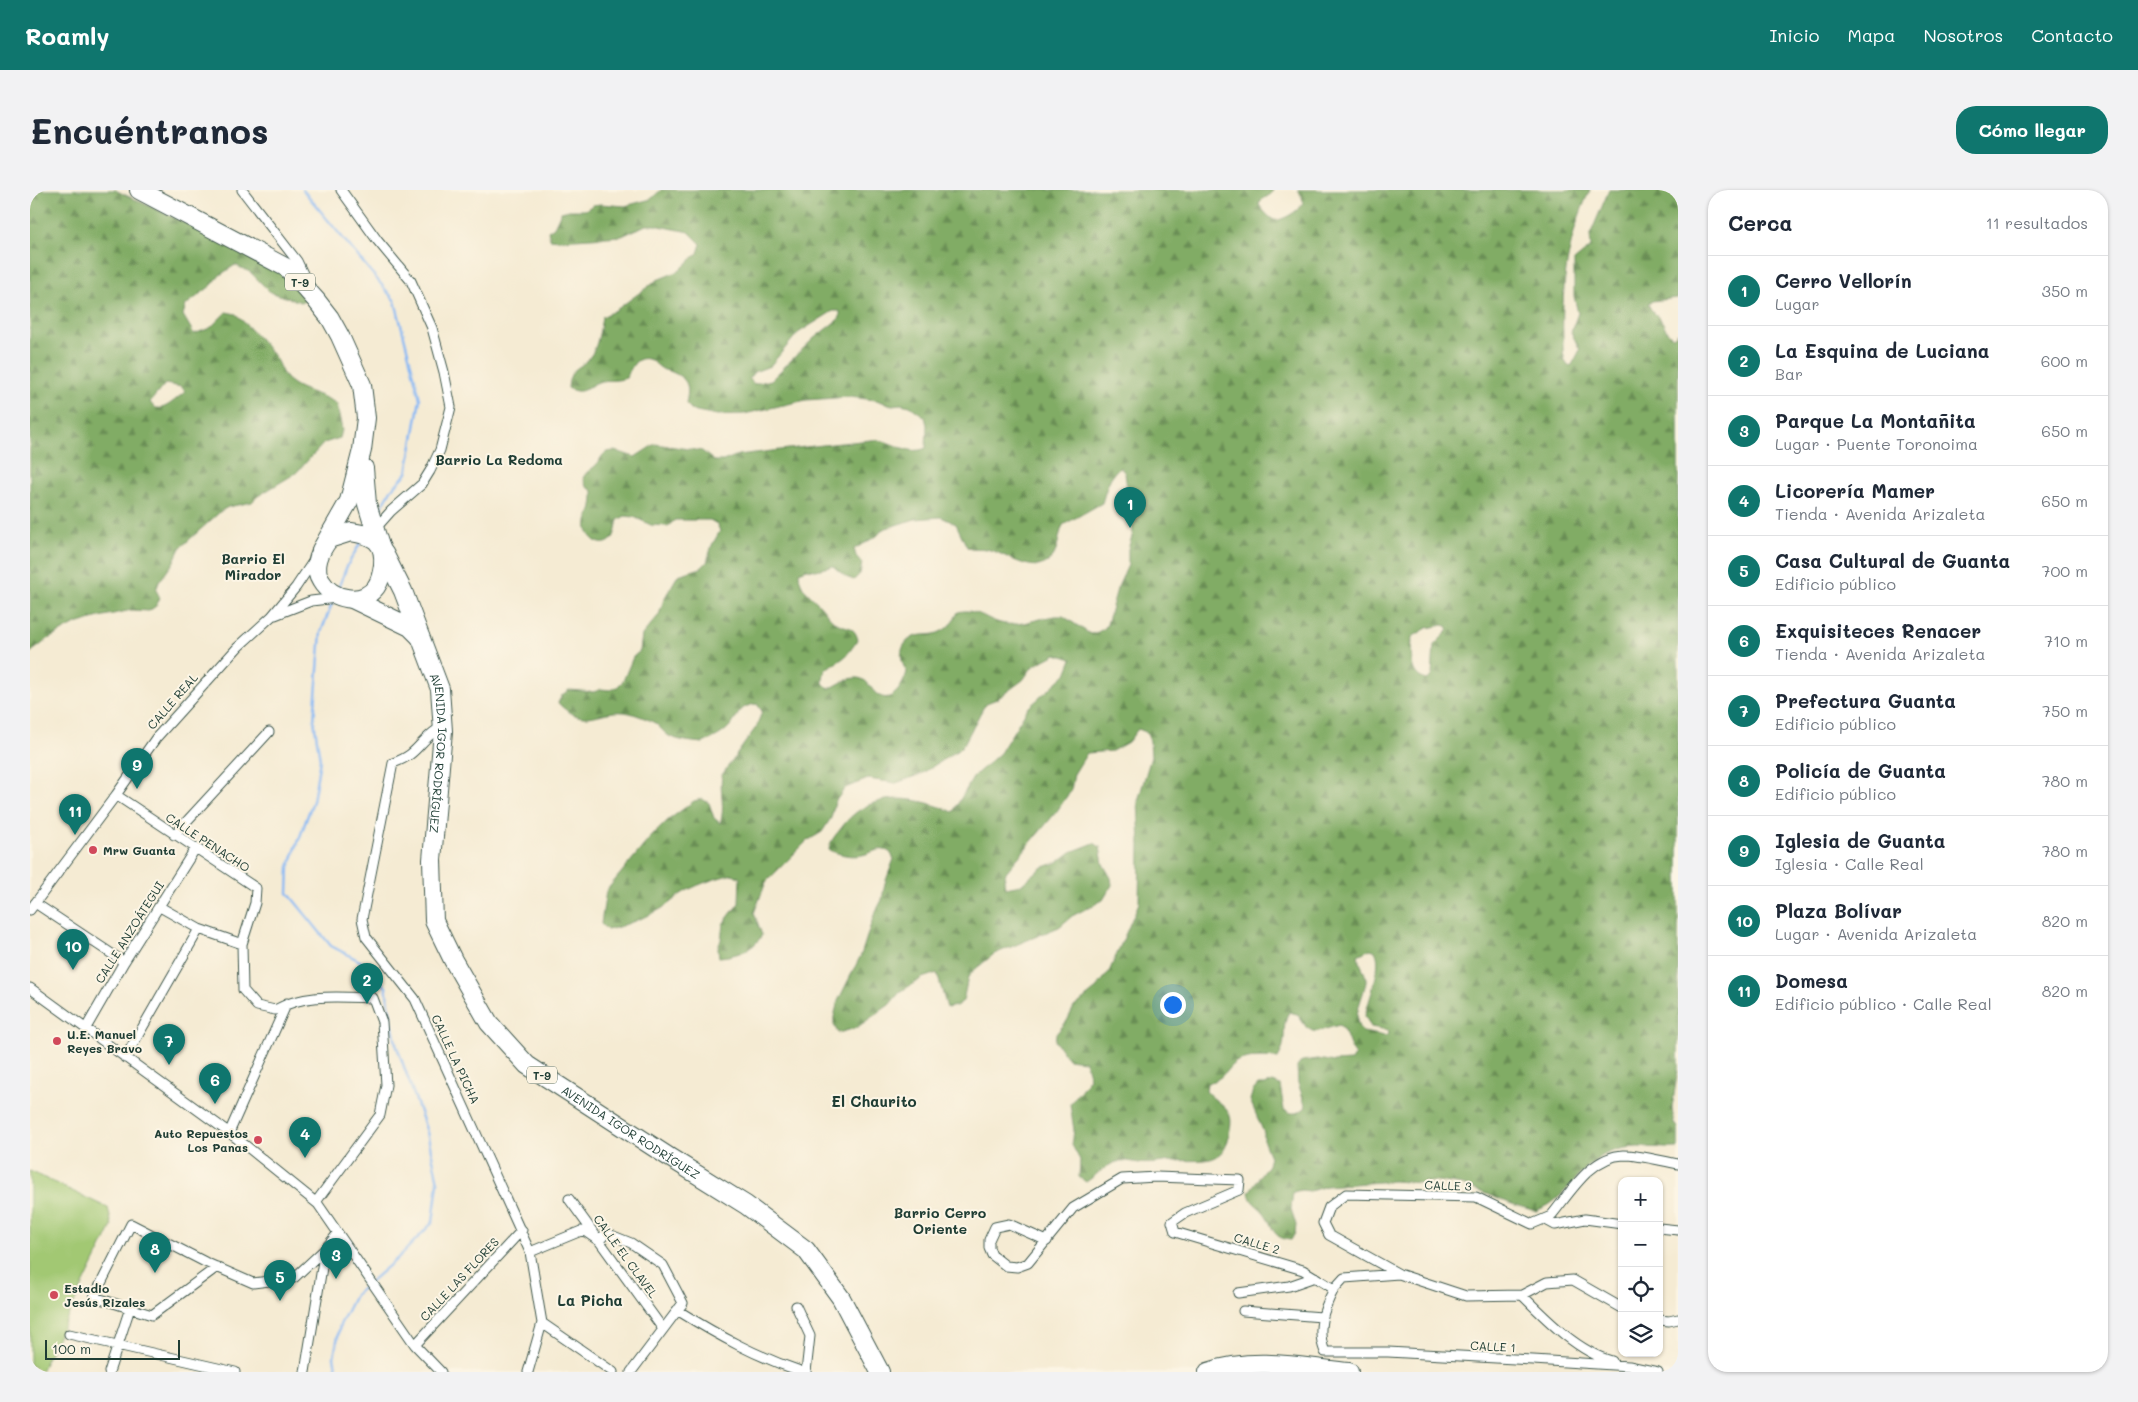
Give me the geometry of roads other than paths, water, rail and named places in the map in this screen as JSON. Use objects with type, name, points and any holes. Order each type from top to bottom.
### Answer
[{"type":"highway","name":"T-9","points":[[139,190],[287,268],[316,300],[330,318],[340,336],[362,385],[366,418],[362,450],[350,501],[321,550],[318,557],[317,571],[325,587],[333,594],[347,598],[361,597],[376,588],[381,577],[367,504],[362,450]]},
{"type":"highway","points":[[321,550],[328,539],[338,534],[351,532],[373,536]]},
{"type":"highway","name":"AVENIDA IGOR RODRÍGUEZ","points":[[373,536],[403,591],[429,655]]},
{"type":"highway","name":"AVENIDA IGOR RODRÍGUEZ","points":[[347,598],[410,627],[423,640],[429,655],[440,689],[443,730],[432,860],[434,921],[453,960],[489,1023],[527,1065],[661,1152],[746,1204],[806,1250],[841,1298],[880,1372]]},
{"type":"highway","points":[[1208,1372],[1231,1366],[1260,1363],[1349,1372]]},
{"type":"street","points":[[242,190],[297,261],[316,300]]},
{"type":"street","points":[[341,190],[377,240],[411,280],[432,328],[451,407],[444,437],[430,471],[422,484],[391,511],[373,536]]},
{"type":"street","points":[[272,616],[296,587],[321,550]]},
{"type":"street","points":[[272,616],[296,606],[323,599],[347,598]]},
{"type":"street","name":"CALLE REAL","points":[[33,906],[156,738],[238,648],[272,616]]},
{"type":"street","name":"CALLE LA PICHA","points":[[443,730],[438,729],[424,738],[417,750],[408,757],[393,762],[362,919],[366,937],[415,999],[522,1230],[530,1252],[542,1323],[528,1372]]},
{"type":"street","points":[[174,835],[269,732]]},
{"type":"street","name":"CALLE PENACHO","points":[[116,795],[256,888],[255,903],[242,944],[243,990],[256,1006],[275,1010],[287,1003],[321,997],[373,998],[382,1022],[386,1085],[380,1115],[316,1202]]},
{"type":"street","name":"CALLE ANZOÁTEGUI","points":[[86,1028],[124,962],[195,849]]},
{"type":"street","points":[[33,906],[124,962]]},
{"type":"street","points":[[160,907],[199,929],[242,944]]},
{"type":"street","points":[[125,1058],[199,929]]},
{"type":"street","points":[[30,988],[229,1133],[316,1202],[414,1345],[440,1372]]},
{"type":"street","points":[[229,1133],[287,1003]]},
{"type":"street","points":[[1544,1219],[1551,1216],[1586,1174],[1604,1159],[1624,1155],[1678,1164]]},
{"type":"street","name":"CALLE 2","points":[[1047,1240],[1009,1224],[995,1227],[989,1240],[989,1248],[998,1260],[1006,1266],[1017,1267],[1028,1263],[1047,1240],[1073,1208],[1122,1178],[1156,1177],[1240,1180],[1239,1190],[1185,1213],[1172,1222],[1175,1232],[1303,1270],[1334,1289]]},
{"type":"street","name":"CALLE 3","points":[[1399,1274],[1329,1235],[1323,1223],[1329,1207],[1346,1194],[1476,1197],[1532,1224],[1544,1219],[1555,1225],[1585,1219],[1618,1223]]},
{"type":"street","name":"CALLE EL CLAVEL","points":[[569,1198],[663,1329]]},
{"type":"street","points":[[217,1267],[152,1315],[94,1297],[131,1224],[217,1267],[253,1282],[294,1278],[325,1249],[338,1233]]},
{"type":"street","points":[[1663,1228],[1678,1230]]},
{"type":"street","name":"CALLE LAS FLORES","points":[[414,1345],[522,1230]]},
{"type":"street","points":[[530,1252],[580,1232],[586,1232],[599,1241],[606,1233],[631,1243],[663,1264],[683,1303],[631,1372]]},
{"type":"street","points":[[305,1372],[325,1249]]},
{"type":"street","points":[[1243,1311],[1322,1317],[1334,1289],[1344,1278],[1399,1274],[1466,1296],[1522,1295],[1547,1282],[1573,1280],[1618,1306]]},
{"type":"street","points":[[1238,1293],[1289,1286],[1315,1277]]},
{"type":"street","points":[[1522,1295],[1556,1328],[1601,1358],[1629,1366]]},
{"type":"street","points":[[677,1310],[728,1341],[774,1362],[805,1372],[810,1336],[796,1306]]},
{"type":"street","points":[[109,1372],[130,1308]]},
{"type":"street","name":"CALLE 1","points":[[1322,1317],[1320,1339],[1325,1352],[1388,1352],[1629,1366],[1658,1372]]},
{"type":"street","points":[[1663,1320],[1678,1319]]},
{"type":"street","points":[[542,1323],[613,1372]]},
{"type":"street","points":[[69,1334],[235,1372]]},
{"type":"waterway","points":[[303,190],[395,301],[420,399],[407,473],[391,490],[378,514]]},
{"type":"waterway","points":[[338,589],[347,566],[362,540]]},
{"type":"waterway","points":[[333,601],[321,632],[314,720],[320,760],[313,801],[289,867],[288,893],[331,946],[360,961],[386,987],[396,1044],[427,1132],[438,1182],[433,1222],[399,1257],[355,1295],[340,1325],[334,1357],[337,1372]]},
{"type":"place","name":"Cerro Vellorín","points":[[1130,528]]},
{"type":"place","name":"Iglesia de Guanta","points":[[137,789]]},
{"type":"place","name":"Domesa","points":[[75,835]]},
{"type":"place","name":"Mrw Guanta","points":[[93,850]]},
{"type":"place","name":"Plaza Bolívar","points":[[73,970]]},
{"type":"place","name":"La Esquina de Luciana","points":[[367,1004]]},
{"type":"place","name":"U.E. Manuel Reyes Bravo","points":[[57,1041]]},
{"type":"place","name":"Prefectura Guanta","points":[[169,1065]]},
{"type":"place","name":"Exquisiteces Renacer","points":[[215,1104]]},
{"type":"place","name":"Auto Repuestos Los Panas","points":[[258,1140]]},
{"type":"place","name":"Licorería Mamer","points":[[305,1158]]},
{"type":"place","name":"Policía de Guanta","points":[[155,1273]]},
{"type":"place","name":"Parque La Montañita","points":[[336,1279]]},
{"type":"place","name":"Estadio Jesús Rizales","points":[[54,1295]]},
{"type":"place","name":"Casa Cultural de Guanta","points":[[280,1301]]},
{"type":"district","name":"Barrio La Redoma","points":[[499,459]]},
{"type":"district","name":"Barrio El Mirador","points":[[253,566]]},
{"type":"district","name":"El Chaurito","points":[[874,1101]]},
{"type":"district","name":"Barrio Cerro Oriente","points":[[940,1220]]},
{"type":"district","name":"La Picha","points":[[590,1300]]}]
